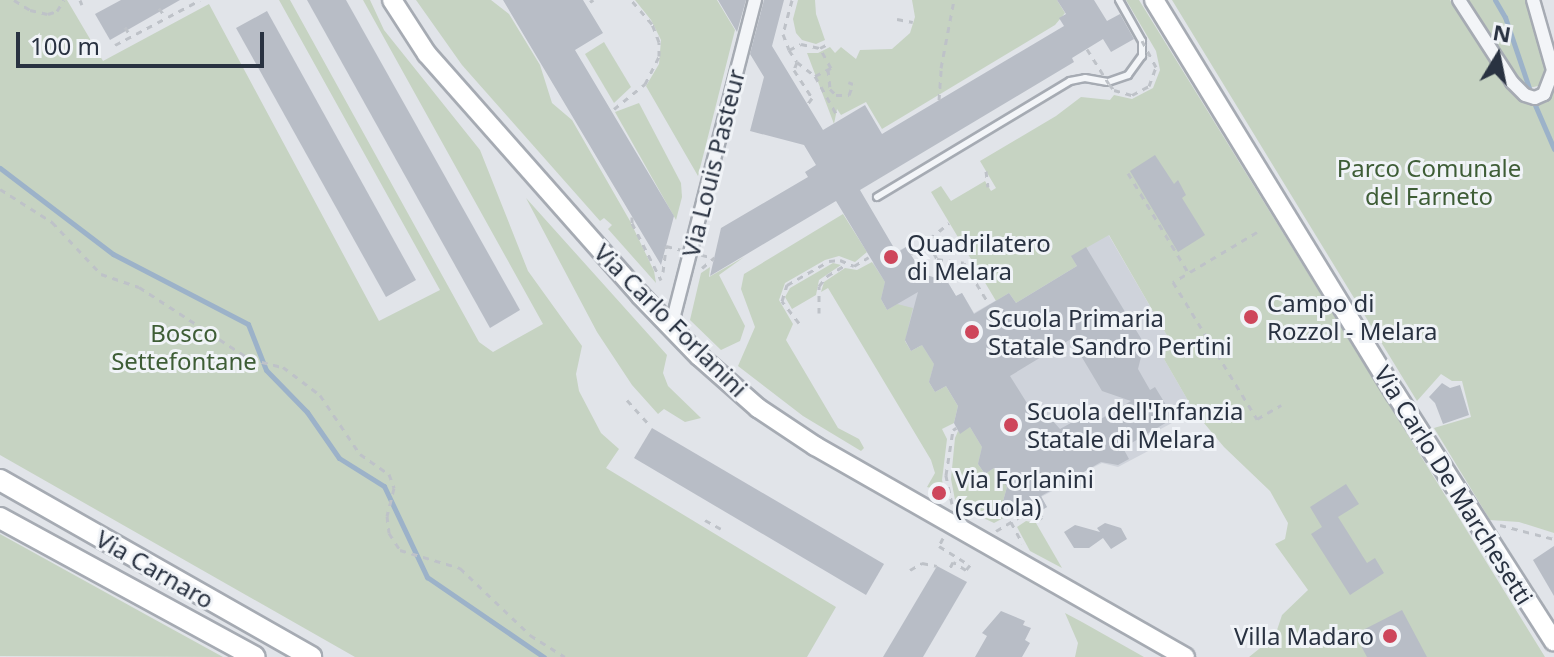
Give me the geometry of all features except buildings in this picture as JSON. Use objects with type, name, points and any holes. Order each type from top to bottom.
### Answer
[{"type":"main road","name":"Via Carlo Forlanini","points":[[392,0],[447,76],[671,327],[758,408],[815,446],[1185,657]]},
{"type":"main road","name":"Via Carlo De Marchesetti","points":[[1154,0],[1395,393],[1554,642]]},
{"type":"main road","name":"Via Carnaro","points":[[0,480],[311,657]]},
{"type":"main road","points":[[0,518],[255,657]]},
{"type":"main road","points":[[188,621],[210,627],[230,626],[241,618]]},
{"type":"street","name":"Via Louis Pasteur","points":[[671,327],[755,0]]},
{"type":"street","points":[[1459,0],[1512,82],[1525,95],[1535,98],[1544,94],[1553,70],[1533,0]]},
{"type":"lane","points":[[877,197],[1070,81],[1120,81],[1142,56],[1142,41],[1119,0]]},
{"type":"path","points":[[14,0],[30,10],[48,14],[57,11],[64,0]]},
{"type":"path","points":[[115,45],[200,0]]},
{"type":"path","points":[[614,109],[645,84],[659,56],[652,24],[631,0]]},
{"type":"path","points":[[792,0],[783,34],[789,50],[797,62],[815,76],[838,117]]},
{"type":"path","points":[[939,100],[941,68],[954,0]]},
{"type":"path","points":[[159,8],[166,18]]},
{"type":"path","points":[[897,19],[913,22]]},
{"type":"path","points":[[125,27],[131,37]]},
{"type":"path","points":[[1087,49],[1114,90],[1132,95],[1149,86],[1155,75],[1155,61],[1142,41]]},
{"type":"path","points":[[789,50],[801,44],[820,48],[828,44]]},
{"type":"path","points":[[820,48],[831,68],[828,69],[830,89],[836,95]]},
{"type":"path","points":[[797,62],[794,70],[812,98],[807,105]]},
{"type":"path","points":[[815,76],[828,69]]},
{"type":"path","points":[[828,99],[836,95],[849,95],[853,84],[848,82]]},
{"type":"path","points":[[986,171],[983,173],[991,187]]},
{"type":"path","points":[[1128,173],[1188,272]]},
{"type":"path","points":[[0,189],[52,222],[101,274],[139,287],[250,359],[283,367],[320,395],[360,454],[389,474],[394,488],[387,516],[389,533],[400,550],[460,568],[530,635],[565,657]]},
{"type":"path","points":[[632,217],[632,223],[661,280]]},
{"type":"path","points":[[911,254],[949,223]]},
{"type":"path","points":[[1257,232],[1173,282],[1257,419],[1281,405]]},
{"type":"path","points":[[928,242],[937,259],[964,263],[989,304]]},
{"type":"path","points":[[663,272],[666,246],[714,258]]},
{"type":"path","points":[[799,323],[782,301],[787,285],[829,261],[840,260],[854,266],[869,257]]},
{"type":"path","points":[[819,313],[819,286],[827,276],[847,264]]},
{"type":"path","points":[[985,298],[992,294]]},
{"type":"path","points":[[627,400],[647,422]]},
{"type":"path","points":[[953,507],[946,475],[953,430],[956,428]]},
{"type":"path","points":[[996,531],[1021,516],[1038,520],[1042,517],[1039,512]]},
{"type":"path","points":[[705,520],[721,529]]},
{"type":"path","points":[[1011,522],[1027,552]]},
{"type":"path","points":[[1498,524],[1554,539]]},
{"type":"path","points":[[943,538],[939,546],[970,565],[966,570],[953,562],[948,572]]},
{"type":"path","points":[[910,570],[922,563],[937,566]]},
{"type":"shaded area","points":[[1108,234],[1169,339],[1164,359],[1194,411],[1146,437],[1150,450],[1118,467],[1102,463],[1084,472],[1090,484],[1077,491],[1060,487],[1041,497],[1047,507],[1039,512],[1017,510],[1009,515],[1002,505],[1007,487],[994,468],[985,474],[978,464],[971,428],[960,434],[958,431],[954,423],[958,406],[946,386],[935,392],[929,382],[921,345],[911,351],[881,299],[873,263],[906,247],[923,274],[939,279],[944,276],[956,296],[962,293],[974,313],[1009,293],[1016,303],[1077,266],[1071,256]]},
{"type":"green space","name":"Bosco Settefontane","points":[[0,0],[67,0],[103,61],[209,4],[379,321],[440,290],[279,0],[290,0],[479,342],[493,352],[543,324],[363,0],[370,0],[384,30],[480,150],[528,271],[582,346],[576,374],[579,391],[601,433],[619,449],[606,468],[836,607],[807,657],[355,657],[0,455]]},
{"type":"green space","points":[[416,0],[491,0],[509,14],[540,65],[552,103],[572,120],[630,221],[654,271],[656,283],[608,229],[612,225],[604,218],[600,221],[462,65]]},
{"type":"green space","points":[[635,0],[717,0],[735,30],[698,176],[646,86],[659,64],[661,40],[651,20]]},
{"type":"green space","points":[[798,0],[815,0],[816,14],[825,40],[816,44],[802,40],[796,33],[793,19]]},
{"type":"green space","points":[[912,0],[1057,0],[1065,13],[1055,25],[882,129],[866,102],[841,115],[837,109],[834,124],[807,53],[818,53],[830,47],[835,53],[841,47],[856,59],[860,50],[892,49],[910,33],[915,17]]},
{"type":"green space","points":[[1126,0],[1139,0],[1545,657],[1249,657],[1275,636],[1282,615],[1308,590],[1275,544],[1285,539],[1288,523],[1270,491],[1224,447],[1194,411],[1164,359],[1169,339],[1109,235],[1072,256],[1077,266],[1016,303],[1009,293],[996,301],[931,192],[941,186],[951,201],[985,181],[991,191],[996,188],[980,161],[1056,116],[1081,97],[1110,100],[1114,95],[1132,99],[1153,88],[1160,70],[1156,51]]},
{"type":"green space","name":"Parco Comunale del Farneto","points":[[1172,0],[1450,0],[1511,90],[1526,103],[1535,105],[1550,99],[1554,90],[1554,533],[1519,522],[1490,520],[1434,428],[1471,417],[1462,381],[1452,381],[1441,374],[1417,401]]},
{"type":"green space","name":"Parco Comunale del Farneto","points":[[1469,0],[1528,0],[1546,73],[1538,86],[1529,88],[1517,77]]},
{"type":"green space","points":[[604,42],[631,87],[614,103],[585,54]]},
{"type":"green space","points":[[639,103],[681,183],[682,197],[676,220],[615,112]]},
{"type":"green space","points":[[526,198],[667,355],[663,373],[668,386],[701,418],[685,422],[664,409],[658,414],[632,385],[597,332]]},
{"type":"green space","points":[[843,214],[867,252],[855,262],[839,256],[825,260],[785,283],[779,300],[793,324],[786,340],[838,428],[859,439],[864,448],[861,451],[803,416],[738,366],[755,327],[741,289],[744,274]]},
{"type":"green space","points":[[744,257],[719,275],[745,326],[740,341],[721,350],[690,320],[701,273],[710,267],[709,277]]},
{"type":"green space","points":[[872,262],[885,282],[881,299],[887,310],[897,304],[913,308],[905,341],[911,351],[922,345],[934,364],[929,382],[935,392],[946,386],[958,406],[954,423],[942,429],[947,439],[942,480],[947,500],[944,492],[927,487],[935,473],[931,460],[828,288],[821,292],[824,282],[845,268],[857,270]]},
{"type":"green space","points":[[833,263],[841,265],[819,280],[816,295],[792,309],[785,297],[790,288]]},
{"type":"green space","points":[[970,427],[982,447],[978,464],[985,474],[994,468],[1007,487],[1002,505],[1009,515],[994,523],[956,505],[951,479],[955,438],[958,431],[960,433]]},
{"type":"green space","points":[[1026,521],[1036,523],[1062,568],[1030,551],[1017,527]]},
{"type":"green space","points":[[0,534],[152,618],[223,657],[0,656]]},
{"type":"green space","points":[[1065,613],[1144,657],[1075,657],[1078,643]]},
{"type":"waterway","points":[[1495,0],[1505,17],[1529,88]]},
{"type":"waterway","points":[[1535,105],[1554,149]]},
{"type":"waterway","points":[[0,168],[113,254],[248,324],[266,370],[307,412],[339,458],[384,486],[427,577],[544,657]]},
{"type":"place","name":"Quadrilatero di Melara","points":[[891,257]]},
{"type":"place","name":"Campo di Rozzol - Melara","points":[[1251,317]]},
{"type":"place","name":"Scuola Primaria Statale Sandro Pertini","points":[[972,332]]},
{"type":"place","name":"Scuola dell'Infanzia Statale di Melara","points":[[1011,425]]},
{"type":"place","name":"Via Forlanini (scuola)","points":[[939,493]]},
{"type":"place","name":"Villa Madaro","points":[[1390,636]]}]
